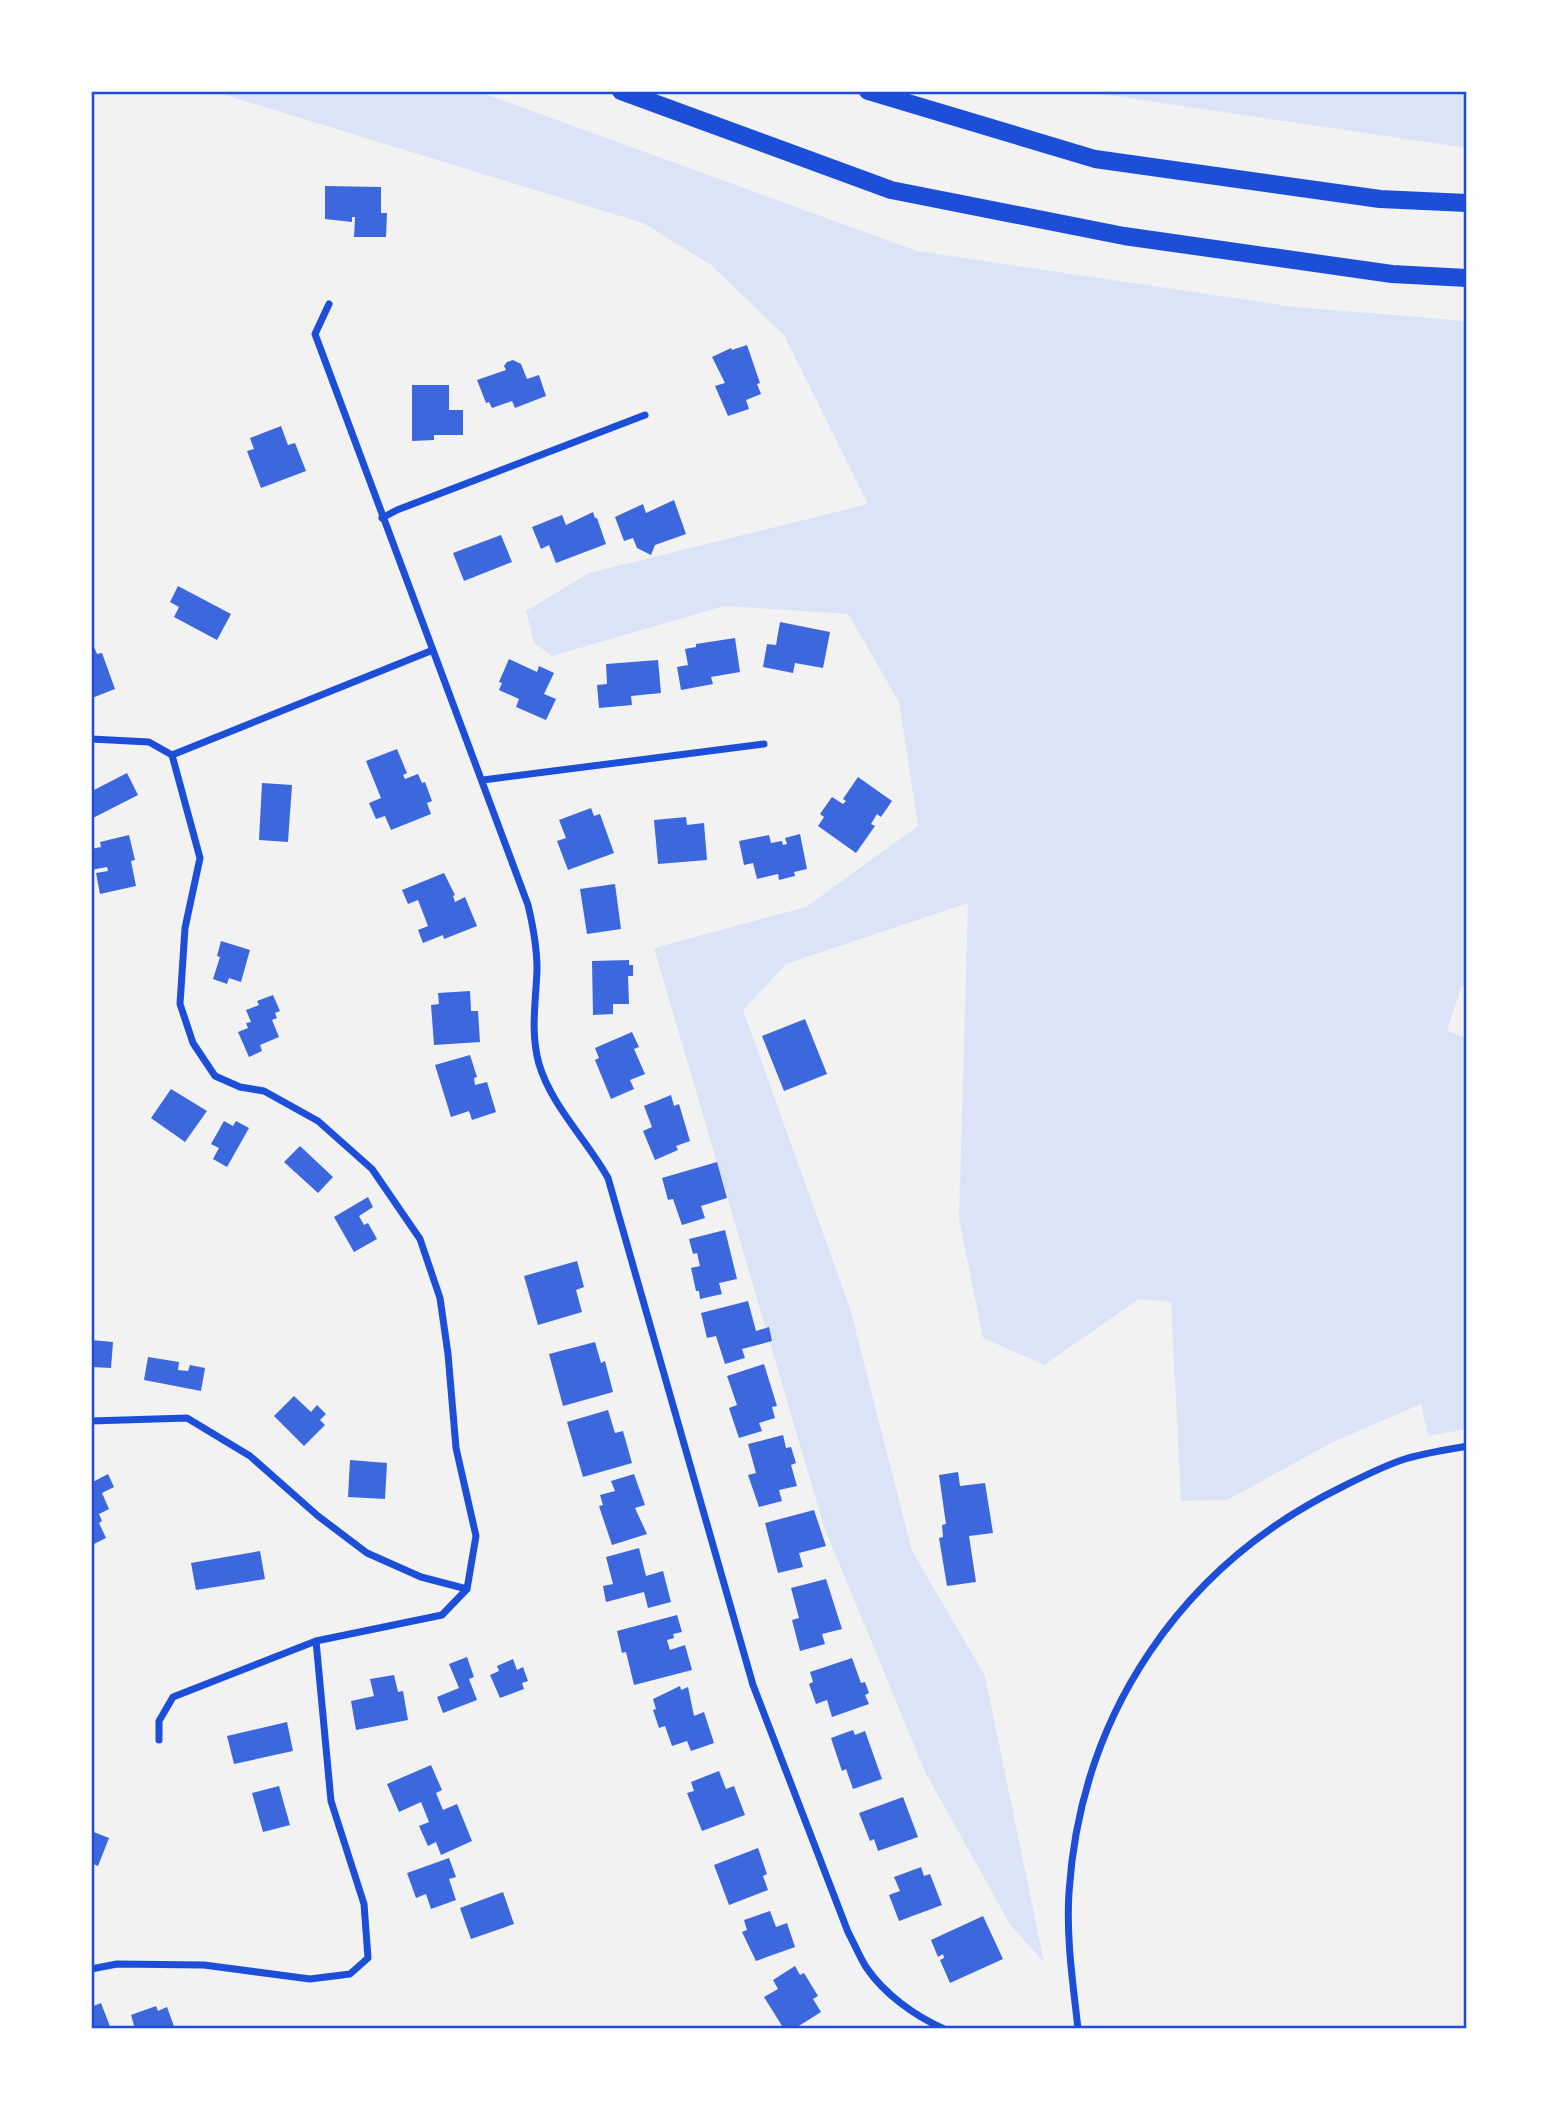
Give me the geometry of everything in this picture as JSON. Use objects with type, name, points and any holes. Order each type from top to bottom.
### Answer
[{"type":"highway","points":[[621,91],[891,190],[1125,236],[1392,274],[1467,278]]},
{"type":"highway","points":[[869,91],[1095,159],[1380,198],[1467,203]]},
{"type":"street","points":[[328,304],[315,334],[528,905],[536,938],[537,968],[533,1016],[539,1065],[561,1109],[597,1158],[608,1178],[754,1685],[848,1932],[867,1968],[889,1993],[914,2013],[944,2029]]},
{"type":"street","points":[[382,518],[645,415]]},
{"type":"street","points":[[172,755],[433,650]]},
{"type":"street","points":[[91,739],[149,742],[172,755],[200,858],[184,928],[180,1004],[192,1043],[215,1076],[240,1087],[264,1091],[317,1121],[372,1169],[420,1239],[440,1298],[456,1448],[476,1536],[467,1589],[442,1615],[316,1641],[173,1697],[159,1721],[159,1740]]},
{"type":"street","points":[[483,780],[764,744]]},
{"type":"street","points":[[91,1421],[187,1418],[250,1456],[318,1516],[367,1553],[421,1577],[467,1589]]},
{"type":"street","points":[[1078,2029],[1068,1938],[1069,1892],[1075,1843],[1085,1794],[1101,1746],[1124,1695],[1149,1651],[1216,1571],[1307,1504],[1405,1459],[1467,1446]]},
{"type":"street","points":[[91,1969],[117,1964],[204,1965],[310,1979],[350,1974],[368,1958],[364,1904],[331,1801],[316,1641]]},
{"type":"shaded area","points":[[212,91],[477,91],[917,251],[1295,307],[1467,321],[1467,984],[1461,987],[1447,1031],[1467,1038],[1467,1429],[1428,1436],[1421,1404],[1333,1442],[1227,1500],[1181,1501],[1171,1302],[1139,1299],[1044,1365],[983,1338],[959,1219],[968,903],[786,964],[743,1010],[850,1308],[912,1551],[985,1676],[1044,1962],[1011,1926],[926,1774],[824,1527],[654,948],[806,907],[918,826],[899,702],[848,614],[724,606],[552,656],[534,643],[526,611],[589,573],[868,504],[784,335],[711,265],[643,223]]},
{"type":"shaded area","points":[[1083,91],[1467,91],[1467,148],[1088,92]]},
{"type":"building","points":[[325,186],[381,187],[381,213],[387,213],[386,237],[354,237],[355,217],[352,217],[352,222],[325,219]]},
{"type":"building","points":[[747,345],[761,394],[746,400],[749,409],[728,416],[715,386],[725,383],[712,357],[731,348],[732,350]]},
{"type":"building","points":[[513,360],[521,364],[527,379],[539,375],[546,396],[515,408],[512,401],[492,408],[489,402],[486,403],[477,380],[506,370],[504,366]]},
{"type":"building","points":[[412,385],[449,385],[449,410],[463,410],[463,435],[434,435],[434,440],[412,441]]},
{"type":"building","points":[[281,426],[288,445],[295,443],[306,471],[261,488],[247,451],[254,449],[250,438]]},
{"type":"building","points":[[674,500],[686,534],[655,545],[651,555],[637,548],[633,538],[624,541],[615,517],[643,504],[646,513]]},
{"type":"building","points":[[593,512],[606,544],[556,563],[549,545],[541,549],[532,527],[562,515],[566,525]]},
{"type":"building","points":[[501,535],[512,562],[464,581],[453,553]]},
{"type":"building","points":[[178,586],[231,614],[217,640],[174,617],[179,607],[170,602]]},
{"type":"building","points":[[780,622],[830,632],[823,668],[795,663],[793,673],[763,667],[767,644],[776,645]]},
{"type":"building","points":[[735,638],[740,672],[711,677],[713,684],[681,690],[677,667],[688,665],[685,649],[696,647],[696,644]]},
{"type":"building","points":[[91,640],[97,654],[102,653],[115,689],[92,698]]},
{"type":"building","points":[[509,659],[537,672],[539,666],[554,673],[544,694],[556,699],[546,720],[516,707],[519,699],[499,690],[502,683],[499,682]]},
{"type":"building","points":[[658,660],[661,693],[631,696],[632,705],[599,708],[597,685],[607,684],[606,664]]},
{"type":"building","points":[[397,749],[407,773],[403,775],[405,779],[418,774],[422,783],[425,782],[432,801],[427,803],[431,814],[391,830],[385,816],[376,819],[369,803],[381,798],[366,761]]},
{"type":"building","points":[[127,773],[138,795],[91,819],[91,788],[94,790]]},
{"type":"building","points":[[858,777],[892,801],[881,817],[877,814],[871,824],[875,826],[856,853],[818,826],[824,817],[820,814],[832,797],[843,804],[846,801],[843,799]]},
{"type":"building","points":[[262,783],[292,785],[288,842],[259,840]]},
{"type":"building","points":[[591,808],[594,816],[600,814],[614,853],[568,870],[557,841],[566,838],[559,820]]},
{"type":"building","points":[[686,817],[687,825],[704,823],[707,860],[658,864],[654,820]]},
{"type":"building","points":[[800,834],[807,869],[794,872],[795,876],[779,880],[778,874],[757,879],[753,863],[744,865],[739,841],[769,835],[771,843],[782,841],[783,845],[787,844],[785,838]]},
{"type":"building","points":[[129,835],[135,860],[131,861],[136,886],[100,894],[96,873],[108,871],[107,867],[91,870],[91,849],[101,847],[100,842]]},
{"type":"building","points":[[444,873],[455,895],[455,902],[465,897],[477,926],[444,939],[443,935],[423,943],[418,930],[428,926],[418,900],[408,904],[402,890]]},
{"type":"building","points":[[615,884],[621,929],[587,934],[580,889]]},
{"type":"building","points":[[221,941],[250,950],[241,982],[229,978],[227,984],[213,979],[220,957],[217,956]]},
{"type":"building","points":[[629,960],[629,965],[633,965],[633,976],[628,976],[629,1004],[613,1004],[613,1014],[593,1015],[592,961]]},
{"type":"building","points":[[470,991],[471,1011],[478,1011],[480,1042],[434,1045],[431,1005],[439,1004],[438,993]]},
{"type":"building","points":[[273,995],[280,1011],[275,1013],[277,1018],[272,1020],[279,1037],[260,1045],[262,1051],[249,1057],[238,1032],[248,1028],[246,1023],[251,1022],[246,1010],[259,1005],[257,1001]]},
{"type":"building","points":[[805,1019],[827,1074],[784,1091],[762,1036]]},
{"type":"building","points":[[632,1032],[639,1047],[634,1049],[645,1074],[630,1080],[634,1089],[611,1099],[595,1060],[599,1058],[595,1048]]},
{"type":"building","points":[[470,1055],[477,1077],[474,1078],[475,1085],[487,1082],[496,1112],[472,1120],[469,1111],[451,1117],[435,1065]]},
{"type":"building","points":[[171,1089],[207,1111],[185,1142],[151,1118]]},
{"type":"building","points":[[671,1095],[674,1106],[679,1104],[690,1141],[676,1146],[678,1150],[655,1160],[643,1131],[652,1127],[644,1106]]},
{"type":"building","points":[[224,1121],[233,1126],[236,1121],[249,1128],[227,1167],[213,1159],[219,1148],[211,1144]]},
{"type":"building","points":[[300,1146],[333,1177],[318,1193],[284,1162]]},
{"type":"building","points":[[717,1162],[727,1198],[701,1206],[705,1218],[682,1225],[673,1199],[668,1200],[662,1178]]},
{"type":"building","points":[[368,1197],[373,1207],[359,1216],[364,1225],[368,1223],[377,1239],[354,1252],[334,1217]]},
{"type":"building","points":[[725,1230],[737,1279],[719,1283],[722,1294],[700,1299],[691,1268],[700,1266],[697,1253],[693,1254],[689,1239]]},
{"type":"building","points":[[577,1261],[584,1287],[576,1290],[582,1312],[538,1325],[524,1276]]},
{"type":"building","points":[[748,1301],[756,1331],[769,1327],[772,1341],[742,1349],[745,1358],[725,1364],[716,1336],[707,1338],[701,1313]]},
{"type":"building","points":[[91,1340],[113,1342],[111,1368],[91,1367]]},
{"type":"building","points":[[595,1342],[601,1363],[605,1361],[613,1392],[563,1406],[549,1354]]},
{"type":"building","points":[[148,1357],[179,1362],[178,1370],[188,1371],[190,1365],[205,1368],[201,1391],[144,1380]]},
{"type":"building","points":[[764,1364],[777,1406],[772,1407],[775,1418],[759,1423],[762,1431],[739,1438],[729,1408],[737,1405],[727,1376]]},
{"type":"building","points":[[294,1396],[311,1412],[317,1405],[326,1414],[320,1420],[325,1425],[304,1446],[274,1416]]},
{"type":"building","points":[[608,1410],[615,1433],[623,1431],[632,1463],[583,1477],[567,1422]]},
{"type":"building","points":[[783,1435],[786,1448],[791,1447],[796,1463],[791,1465],[797,1486],[779,1490],[782,1501],[759,1507],[748,1475],[756,1473],[748,1444]]},
{"type":"building","points":[[350,1460],[387,1463],[385,1499],[348,1497]]},
{"type":"building","points":[[958,1472],[960,1486],[985,1483],[993,1533],[969,1536],[976,1582],[947,1586],[939,1538],[943,1537],[942,1525],[946,1524],[939,1475]]},
{"type":"building","points":[[108,1474],[114,1487],[102,1493],[109,1509],[99,1514],[102,1521],[99,1523],[106,1538],[94,1544],[91,1538],[91,1483]]},
{"type":"building","points":[[634,1474],[645,1505],[635,1508],[647,1534],[612,1545],[599,1506],[603,1505],[600,1495],[615,1491],[611,1481]]},
{"type":"building","points":[[814,1510],[826,1546],[799,1553],[803,1567],[778,1573],[765,1523]]},
{"type":"building","points":[[639,1548],[646,1576],[663,1571],[671,1602],[648,1608],[644,1592],[606,1602],[603,1586],[613,1584],[606,1557]]},
{"type":"building","points":[[260,1551],[265,1579],[196,1590],[191,1563]]},
{"type":"building","points":[[826,1579],[842,1629],[822,1634],[825,1644],[800,1651],[792,1620],[799,1618],[791,1588]]},
{"type":"building","points":[[677,1615],[682,1632],[673,1634],[674,1638],[667,1640],[670,1650],[685,1645],[692,1670],[634,1685],[626,1652],[622,1653],[617,1631]]},
{"type":"building","points":[[467,1657],[474,1677],[469,1679],[477,1700],[443,1713],[437,1697],[459,1688],[449,1664]]},
{"type":"building","points":[[852,1658],[861,1683],[865,1682],[869,1693],[865,1695],[869,1704],[832,1717],[827,1700],[816,1704],[809,1684],[813,1682],[810,1672]]},
{"type":"building","points":[[513,1659],[517,1670],[523,1667],[528,1681],[522,1683],[524,1689],[500,1698],[490,1675],[499,1671],[497,1666]]},
{"type":"building","points":[[394,1675],[398,1692],[403,1691],[408,1720],[356,1730],[351,1701],[374,1696],[370,1679]]},
{"type":"building","points":[[680,1686],[681,1690],[688,1687],[694,1716],[704,1712],[714,1743],[691,1751],[687,1741],[672,1746],[665,1726],[659,1728],[653,1710],[656,1709],[653,1699]]},
{"type":"building","points":[[287,1722],[293,1751],[234,1764],[227,1736]]},
{"type":"building","points":[[853,1730],[855,1735],[865,1731],[882,1779],[853,1789],[846,1769],[842,1771],[831,1738]]},
{"type":"building","points":[[431,1765],[442,1790],[436,1793],[443,1810],[457,1804],[472,1841],[441,1855],[436,1842],[428,1846],[419,1826],[429,1822],[421,1802],[399,1812],[387,1784]]},
{"type":"building","points":[[719,1771],[726,1789],[734,1786],[745,1815],[702,1831],[687,1793],[694,1791],[691,1782]]},
{"type":"building","points":[[279,1786],[290,1825],[263,1832],[252,1793]]},
{"type":"building","points":[[903,1797],[918,1837],[878,1851],[874,1839],[870,1841],[859,1813]]},
{"type":"building","points":[[91,1831],[109,1838],[98,1866],[91,1863]]},
{"type":"building","points":[[758,1848],[767,1874],[763,1876],[768,1890],[729,1905],[714,1865]]},
{"type":"building","points":[[449,1858],[456,1877],[449,1879],[456,1900],[431,1909],[426,1894],[416,1898],[407,1873]]},
{"type":"building","points":[[921,1867],[924,1876],[930,1874],[942,1905],[899,1921],[889,1895],[900,1891],[894,1877]]},
{"type":"building","points":[[503,1892],[514,1924],[471,1939],[460,1908]]},
{"type":"building","points":[[770,1911],[776,1927],[787,1923],[795,1947],[756,1961],[742,1932],[747,1930],[744,1920]]},
{"type":"building","points":[[983,1916],[1003,1959],[950,1983],[940,1960],[944,1958],[943,1954],[938,1957],[931,1940]]},
{"type":"building","points":[[795,1966],[800,1975],[804,1973],[818,1996],[813,1999],[821,2012],[794,2029],[784,2029],[764,1997],[778,1989],[773,1980]]},
{"type":"building","points":[[101,2003],[111,2029],[91,2029],[91,2007]]},
{"type":"building","points":[[156,2006],[158,2011],[167,2007],[175,2029],[135,2029],[131,2015]]}]
